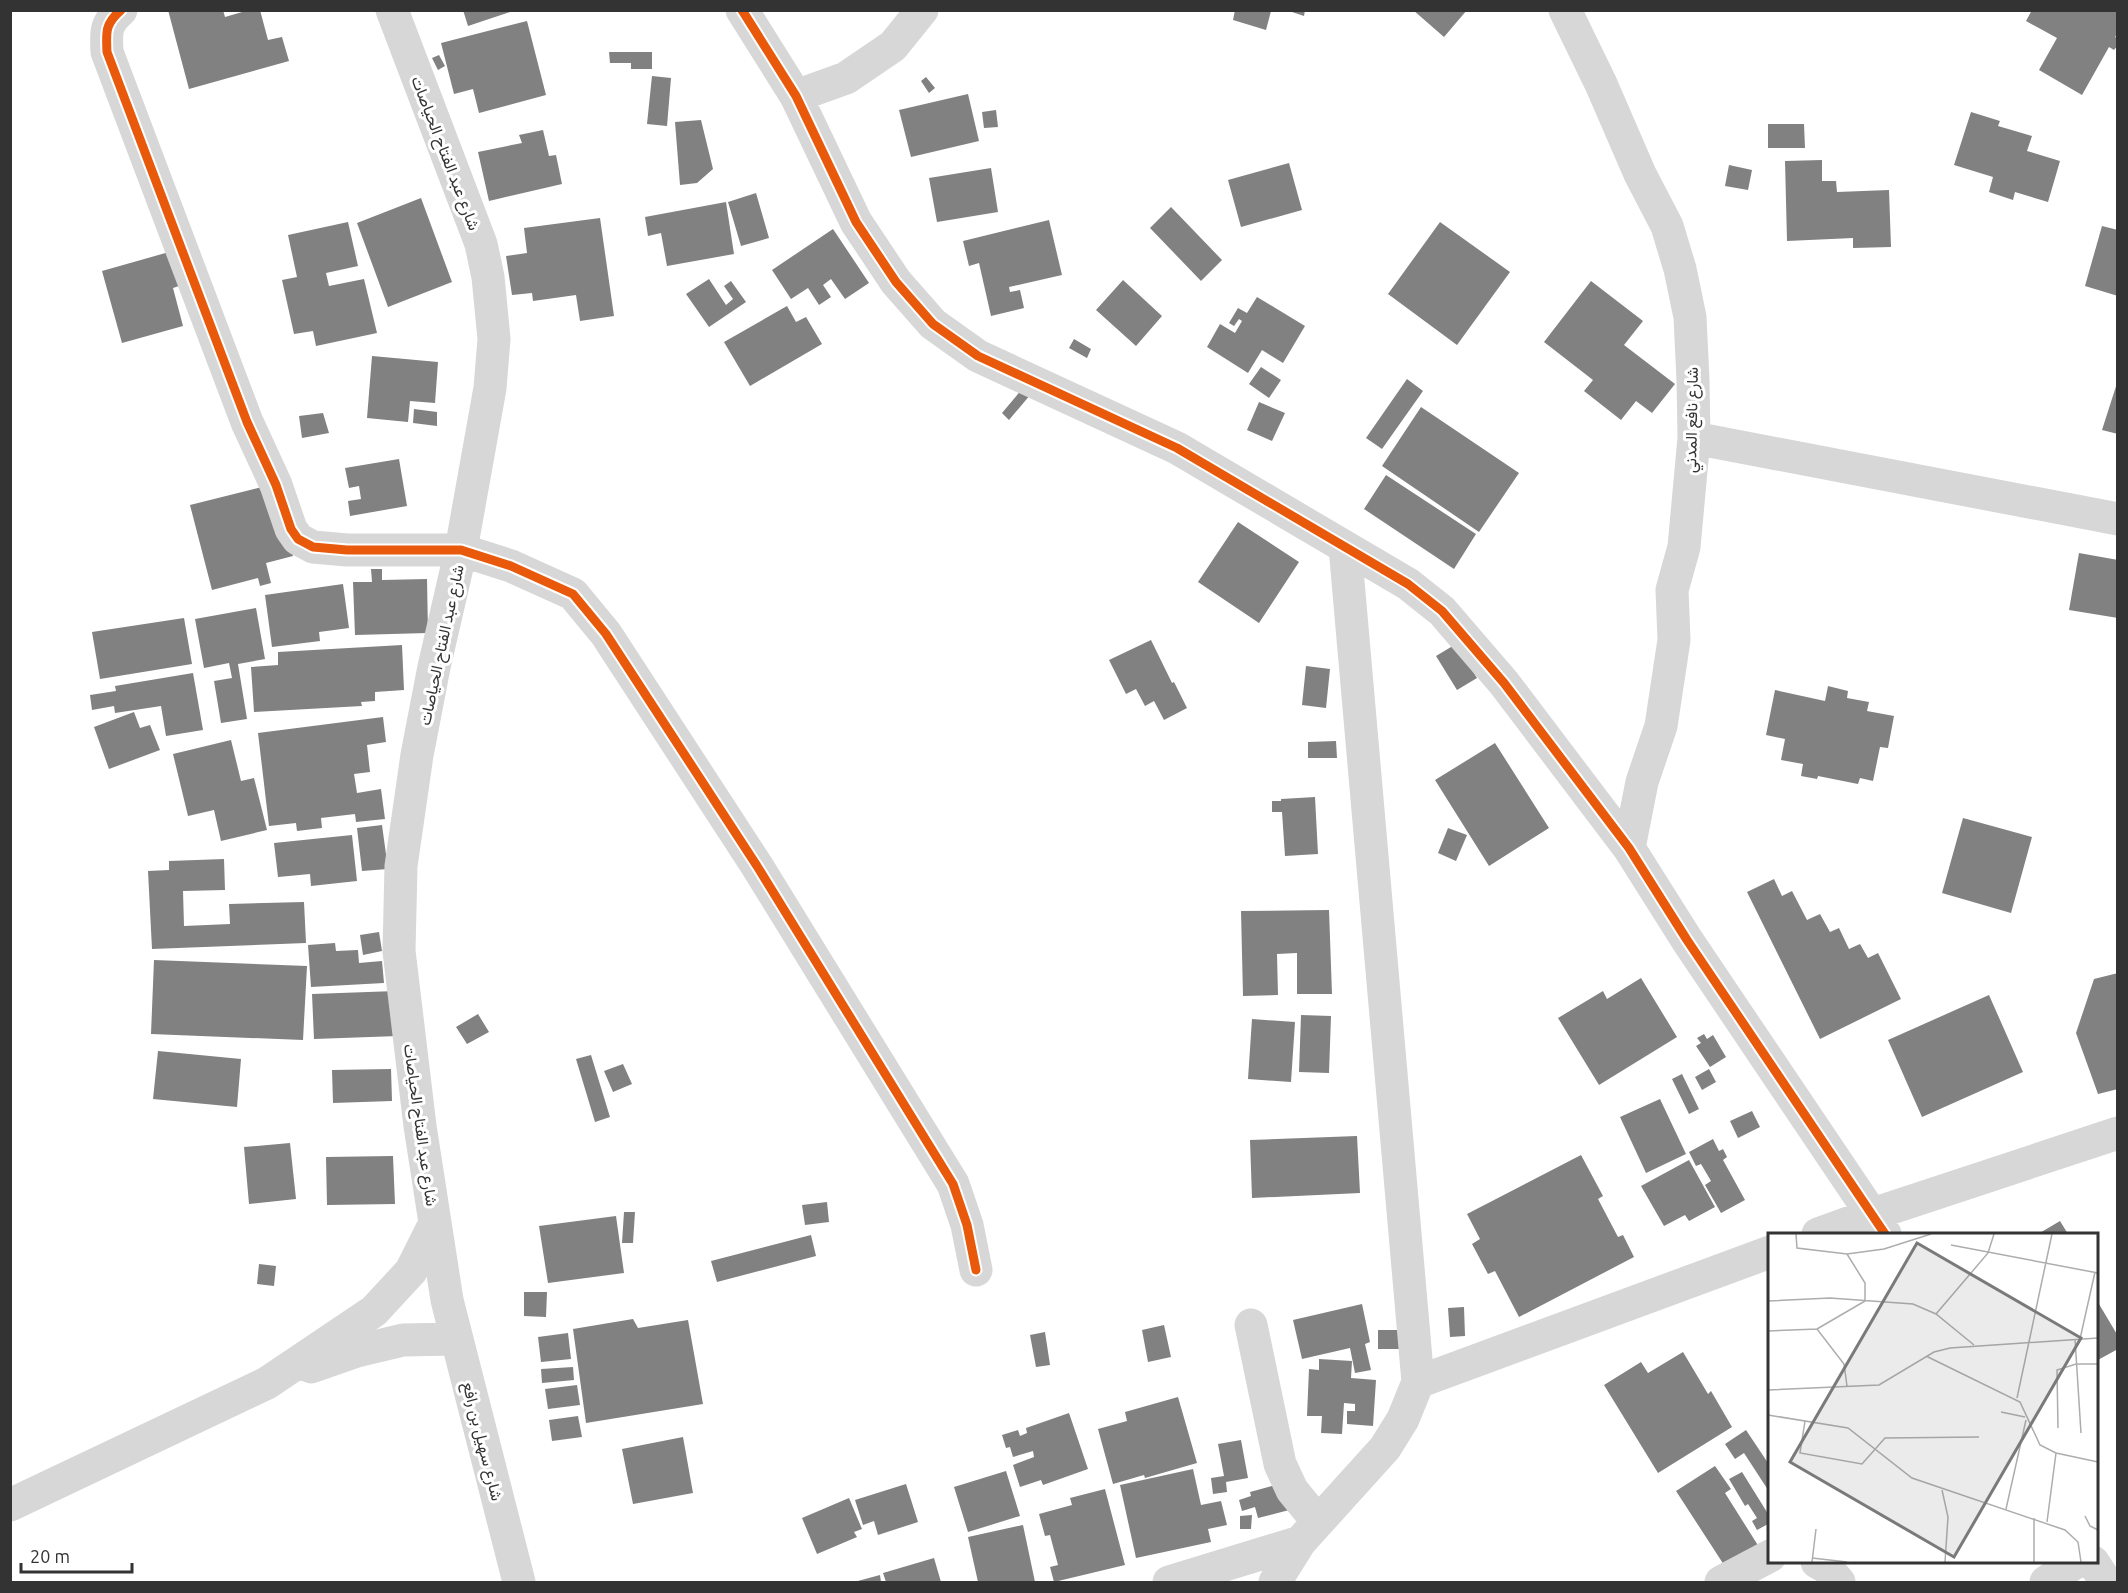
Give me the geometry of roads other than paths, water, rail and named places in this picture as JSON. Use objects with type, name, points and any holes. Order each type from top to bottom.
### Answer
[{"type":"street","points":[[121,10],[112,19],[106,32],[107,52],[247,422],[276,485],[291,529],[298,539],[313,547],[347,550],[461,550],[511,567],[573,594],[606,634],[757,866],[953,1184],[968,1225],[976,1270]]},
{"type":"street","name":"شارع عبد الفتاح الحياصات","points":[[392,10],[481,244],[488,277],[494,339],[490,388],[461,550],[417,755],[400,866],[399,951],[420,1126],[447,1300]]},
{"type":"street","points":[[742,10],[796,96],[856,222],[896,282],[933,324],[978,356],[1177,448],[1408,584],[1442,610],[1503,683],[1629,848],[1687,940],[1879,1224]]},
{"type":"street","points":[[796,96],[846,78],[893,46],[922,10]]},
{"type":"street","name":"شارع نافع المدني","points":[[1565,10],[1601,84],[1640,174],[1667,226],[1680,269],[1690,317],[1694,438],[1684,547],[1672,590],[1674,639],[1661,726],[1642,782],[1629,848]]},
{"type":"street","points":[[1694,438],[2118,519]]},
{"type":"street","points":[[1275,1582],[1309,1532],[1385,1448],[1403,1419],[1418,1382],[1345,547]]},
{"type":"street","points":[[1824,1233],[1879,1224],[2118,1133]]},
{"type":"street","name":"شارع عبد الفتاح الحياصات","points":[[10,1505],[267,1383],[374,1311],[411,1270],[435,1223]]},
{"type":"street","points":[[1418,1382],[1768,1253]]},
{"type":"street","name":"شارع سهيل بن رافع","points":[[447,1300],[519,1582]]},
{"type":"street","points":[[1251,1325],[1280,1464],[1309,1532]]},
{"type":"street","points":[[267,1383],[357,1352],[403,1340],[457,1339]]},
{"type":"street","points":[[1169,1582],[1309,1532]]},
{"type":"street","points":[[1721,1582],[1768,1557]]},
{"type":"street","points":[[1819,1563],[1826,1567],[1839,1582]]},
{"type":"street","points":[[2046,1582],[2074,1563]]},
{"type":"street","points":[[2094,1563],[2106,1582]]}]
